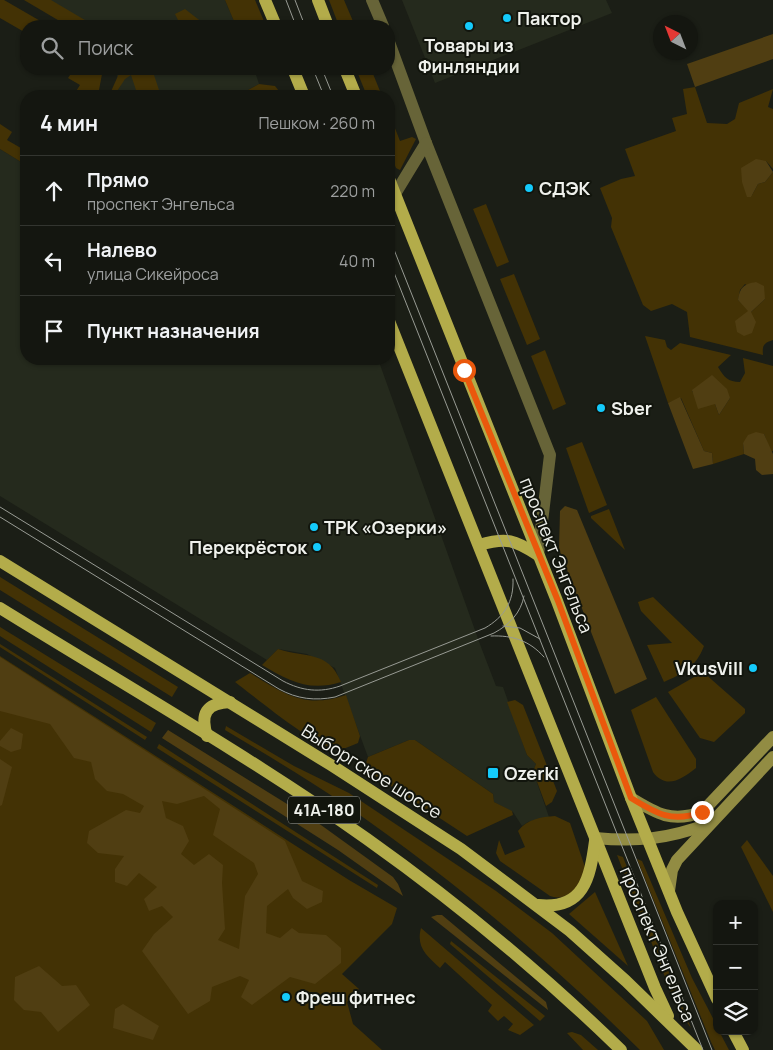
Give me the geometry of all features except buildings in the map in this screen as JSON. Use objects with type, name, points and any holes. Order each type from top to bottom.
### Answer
[{"type":"main road","points":[[266,0],[274,20]]},
{"type":"main road","points":[[318,0],[326,20]]},
{"type":"main road","points":[[295,75],[302,90]]},
{"type":"main road","points":[[347,75],[354,90]]},
{"type":"main road","name":"проспект Энгельса","points":[[395,194],[538,556],[558,601],[631,798],[713,990]]},
{"type":"main road","name":"проспект Энгельса","points":[[395,336],[655,988],[685,1050]]},
{"type":"main road","points":[[479,546],[509,540],[518,542],[538,556]]},
{"type":"main road","name":"Выборгское шоссе","points":[[0,561],[230,702],[461,848],[538,905],[598,956],[697,1050]]},
{"type":"main road","name":"41А-180","points":[[0,608],[340,820],[430,886],[539,974],[621,1050]]},
{"type":"main road","points":[[207,736],[203,719],[206,712],[213,705],[230,702]]},
{"type":"main road","points":[[538,905],[560,905],[580,892],[586,883],[591,866],[595,838]]},
{"type":"main road","points":[[735,1035],[742,1050]]},
{"type":"street","points":[[372,0],[380,20]]},
{"type":"street","points":[[395,58],[426,143],[550,455],[538,556]]},
{"type":"street","points":[[395,194],[426,143]]},
{"type":"street","points":[[631,798],[653,812],[667,816],[686,818],[702,812],[773,737]]},
{"type":"street","points":[[669,890],[672,870],[677,860],[773,757]]},
{"type":"street","points":[[595,838],[628,841],[648,840],[672,836],[710,824]]},
{"type":"shaded area","points":[[0,0],[4,0],[39,20],[20,20],[20,30],[0,18]]},
{"type":"shaded area","points":[[24,0],[51,0],[85,20],[58,20]]},
{"type":"shaded area","points":[[32,0],[225,0],[233,20],[66,20]]},
{"type":"shaded area","points":[[225,0],[255,0],[263,20],[233,20]]},
{"type":"shaded area","points":[[329,0],[344,0],[352,20],[337,20]]},
{"type":"shaded area","points":[[402,0],[606,0],[612,13],[435,83]]},
{"type":"shaded area","points":[[185,9],[199,20],[178,20],[175,14]]},
{"type":"shaded area","points":[[773,34],[773,59],[695,87],[687,64]]},
{"type":"shaded area","points":[[70,75],[102,75],[99,90],[77,90],[80,85],[68,78]]},
{"type":"shaded area","points":[[117,75],[256,75],[259,84],[248,90],[118,90],[121,85]]},
{"type":"shaded area","points":[[118,75],[131,75],[125,79],[118,90],[112,90]]},
{"type":"shaded area","points":[[131,75],[154,75],[159,90],[136,90]]},
{"type":"shaded area","points":[[358,75],[373,75],[380,90],[365,90]]},
{"type":"shaded area","points":[[259,84],[275,86],[278,90],[248,90]]},
{"type":"shaded area","points":[[695,87],[707,123],[727,124],[735,119],[739,103],[773,89],[768,107],[773,109],[773,169],[766,161],[751,197],[758,184],[765,182],[773,172],[773,340],[764,345],[763,355],[690,337],[687,312],[672,304],[651,311],[643,305],[611,227],[612,218],[600,188],[621,179],[635,176],[625,149],[676,131],[672,118],[687,114],[683,89]],"holes":[[[745,284],[765,299],[751,312],[738,300],[740,290]]]},
{"type":"shaded area","points":[[0,124],[12,132],[7,140],[20,148],[20,161],[0,149]]},
{"type":"shaded area","points":[[395,128],[400,141],[412,137],[416,139],[400,170],[396,168]]},
{"type":"shaded area","points":[[0,149],[20,161],[20,365],[380,365],[496,686],[503,687],[527,755],[536,764],[533,771],[549,817],[528,822],[522,826],[513,812],[494,802],[493,794],[415,740],[409,740],[368,757],[335,668],[307,654],[278,649],[267,660],[0,496]]},
{"type":"shaded area","points":[[756,159],[766,161],[773,172],[765,182],[758,184],[751,197],[747,197],[742,182],[741,168]]},
{"type":"shaded area","points":[[486,204],[509,262],[497,267],[473,209]]},
{"type":"shaded area","points":[[514,274],[540,339],[527,345],[500,279]]},
{"type":"shaded area","points":[[756,282],[764,286],[765,299],[751,312],[756,322],[752,333],[744,336],[737,332],[735,321],[748,311],[738,300],[743,287]]},
{"type":"shaded area","points":[[645,336],[665,340],[667,347],[671,350],[680,343],[731,355],[718,367],[724,376],[732,381],[740,382],[745,373],[743,358],[773,366],[773,451],[771,452],[764,434],[743,443],[744,454],[713,464],[712,453],[704,451],[681,398],[668,403]],"holes":[[[692,391],[730,398],[719,415],[715,404],[694,394]]]},
{"type":"shaded area","points":[[545,350],[566,404],[553,410],[531,356]]},
{"type":"shaded area","points":[[712,375],[727,389],[730,398],[719,415],[715,404],[698,409],[692,390]]},
{"type":"shaded area","points":[[680,397],[704,451],[712,453],[713,464],[693,469],[668,403]]},
{"type":"shaded area","points":[[756,432],[764,434],[773,454],[773,474],[762,475],[756,470],[755,459],[744,454],[743,443],[748,435]]},
{"type":"shaded area","points":[[582,442],[607,505],[589,513],[566,448]]},
{"type":"shaded area","points":[[565,506],[577,510],[647,679],[615,694],[559,549],[560,511]]},
{"type":"shaded area","points":[[609,509],[625,550],[591,518],[591,516]]},
{"type":"shaded area","points":[[0,577],[178,687],[172,697],[0,590]]},
{"type":"shaded area","points":[[653,597],[704,646],[697,659],[688,669],[664,682],[647,645],[672,643],[641,611],[638,602]]},
{"type":"shaded area","points":[[0,627],[156,723],[151,732],[0,636]]},
{"type":"shaded area","points":[[0,644],[147,737],[145,740],[0,647]]},
{"type":"shaded area","points":[[278,649],[322,660],[336,672],[341,682],[330,685],[309,685],[290,680],[262,665]]},
{"type":"shaded area","points":[[0,656],[349,880],[397,908],[392,924],[342,974],[359,989],[347,1002],[353,1024],[382,1050],[0,1050]]},
{"type":"shaded area","points":[[0,657],[285,841],[302,881],[323,891],[322,902],[307,909],[293,898],[288,889],[267,906],[266,933],[280,938],[292,928],[299,933],[326,935],[341,948],[341,963],[315,984],[290,977],[252,1005],[241,997],[249,980],[240,976],[212,987],[210,1001],[188,1014],[142,951],[154,934],[173,917],[162,906],[149,911],[144,899],[157,887],[139,873],[127,886],[115,882],[115,869],[124,856],[98,853],[87,843],[89,831],[126,810],[140,813],[144,806],[123,794],[107,791],[95,779],[91,762],[74,758],[50,724],[0,711]],"holes":[[[204,796],[220,809],[213,835],[254,863],[258,874],[245,896],[239,949],[218,940],[225,929],[222,883],[223,865],[209,854],[194,865],[181,854],[189,841],[183,826],[166,818],[162,801],[177,804]]]},
{"type":"shaded area","points":[[703,672],[745,709],[745,713],[714,742],[700,738],[668,692]]},
{"type":"shaded area","points":[[250,673],[285,693],[306,700],[331,699],[346,695],[360,736],[358,743],[336,749],[314,740],[300,731],[235,682]]},
{"type":"shaded area","points":[[656,697],[696,759],[696,768],[680,779],[669,782],[663,781],[653,772],[631,710]]},
{"type":"shaded area","points":[[515,700],[523,705],[557,791],[552,802],[546,806],[533,771],[536,764],[527,755],[507,702]]},
{"type":"shaded area","points":[[226,726],[294,766],[349,793],[496,891],[552,933],[647,1021],[664,1050],[640,1050],[534,952],[460,890],[344,804],[225,730]]},
{"type":"shaded area","points":[[11,728],[23,734],[21,749],[11,752],[0,746],[0,741]]},
{"type":"shaded area","points":[[168,730],[321,825],[393,877],[403,896],[338,850],[162,738]]},
{"type":"shaded area","points":[[409,740],[415,740],[493,794],[494,802],[512,811],[513,815],[467,836],[368,771],[365,766],[368,757]]},
{"type":"shaded area","points":[[159,744],[378,885],[377,888],[157,748]]},
{"type":"shaded area","points":[[0,759],[12,767],[2,805],[0,806]]},
{"type":"shaded area","points":[[555,816],[570,823],[585,867],[579,885],[563,897],[550,896],[500,861],[496,853],[499,840],[505,855],[525,847],[518,831],[535,819]]},
{"type":"shaded area","points":[[747,840],[773,876],[773,912],[741,847]]},
{"type":"shaded area","points":[[617,855],[623,857],[691,1028],[678,1010]]},
{"type":"shaded area","points":[[637,859],[642,861],[692,978],[713,1018],[713,1035],[721,1035],[729,1050],[715,1050]]},
{"type":"shaded area","points":[[595,892],[628,966],[569,914]]},
{"type":"shaded area","points":[[442,915],[546,1002],[548,1010],[431,917]]},
{"type":"shaded area","points":[[421,928],[534,1025],[520,1035],[508,1030],[513,1024],[504,1016],[498,1021],[488,1011],[492,1005],[445,962],[440,968],[427,955],[421,946]]},
{"type":"shaded area","points":[[451,941],[545,1016],[540,1021],[450,944]]},
{"type":"shaded area","points":[[39,966],[62,986],[76,985],[90,1005],[58,1032],[41,1012],[24,1010],[14,1000],[15,977]]},
{"type":"shaded area","points":[[123,1004],[159,1026],[153,1040],[113,1028],[115,1009]]},
{"type":"shaded area","points":[[572,1032],[581,1035],[598,1050],[583,1050],[567,1033]]},
{"type":"tram line","points":[[286,0],[294,20]]},
{"type":"tram line","points":[[295,0],[303,20]]},
{"type":"tram line","points":[[315,75],[322,90]]},
{"type":"tram line","points":[[324,75],[331,90]]},
{"type":"tram line","points":[[395,252],[712,1050]]},
{"type":"tram line","points":[[395,275],[703,1050]]},
{"type":"tram line","points":[[0,507],[283,681],[311,690],[325,690],[340,686],[485,628],[498,619],[510,602],[513,579]]},
{"type":"tram line","points":[[0,517],[279,689],[306,698],[335,697],[494,633],[514,618],[524,596]]},
{"type":"tram line","points":[[503,626],[520,628],[540,639]]},
{"type":"tram line","points":[[491,636],[520,640],[539,651],[544,657]]},
{"type":"place","name":"Пактор","points":[[507,18]]},
{"type":"place","name":"Товары из Финляндии","points":[[469,26]]},
{"type":"place","name":"СДЭК","points":[[529,188]]},
{"type":"place","name":"Sber","points":[[601,408]]},
{"type":"place","name":"ТРК «Озерки»","points":[[314,527]]},
{"type":"place","name":"Перекрёсток","points":[[317,547]]},
{"type":"place","name":"VkusVill","points":[[753,668]]},
{"type":"place","name":"Ozerki","points":[[493,773]]},
{"type":"place","name":"Фреш фитнес","points":[[286,997]]},
{"type":"route","points":[[464,370],[538,556],[558,601],[631,798],[653,812],[667,816],[686,818],[702,812]]}]
